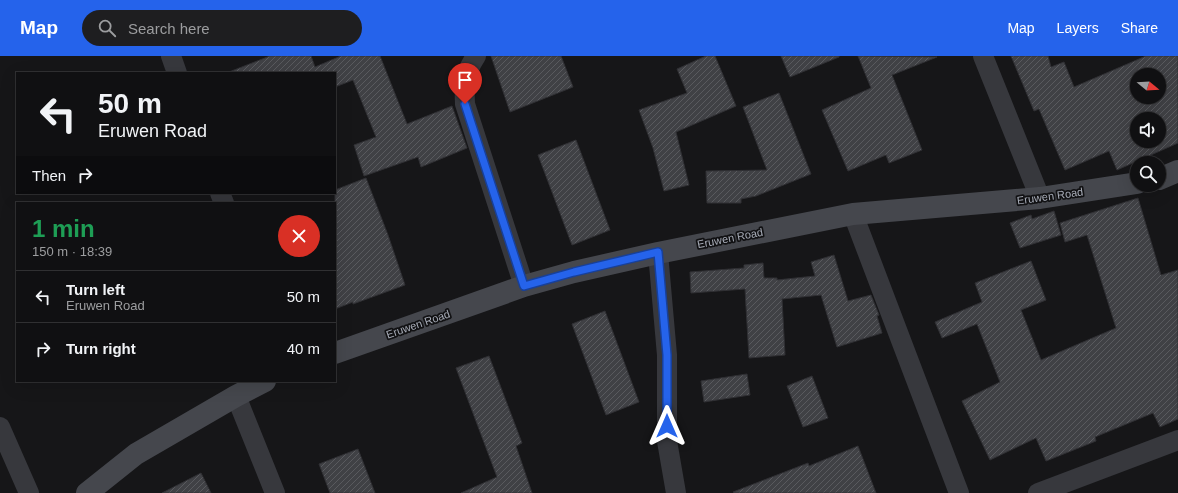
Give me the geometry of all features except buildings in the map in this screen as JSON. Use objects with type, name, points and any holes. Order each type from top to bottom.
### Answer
[{"type":"street","points":[[171,56],[177,72]]},
{"type":"street","points":[[476,56],[468,68],[464,83],[465,104],[524,286]]},
{"type":"street","points":[[983,56],[1040,198]]},
{"type":"street","points":[[1166,176],[1178,171]]},
{"type":"street","name":"Eruwen Road","points":[[336,353],[524,286],[574,272],[658,252],[853,214],[1040,198],[1130,184]]},
{"type":"street","points":[[853,214],[959,493]]},
{"type":"street","points":[[658,252],[667,355],[667,440],[676,493]]},
{"type":"street","points":[[87,493],[136,454],[263,382]]},
{"type":"street","points":[[236,396],[275,493]]},
{"type":"street","points":[[0,427],[29,493]]},
{"type":"street","points":[[1038,493],[1178,440]]},
{"type":"route","points":[[465,104],[524,286],[574,272],[658,252],[667,355],[667,426]]}]
